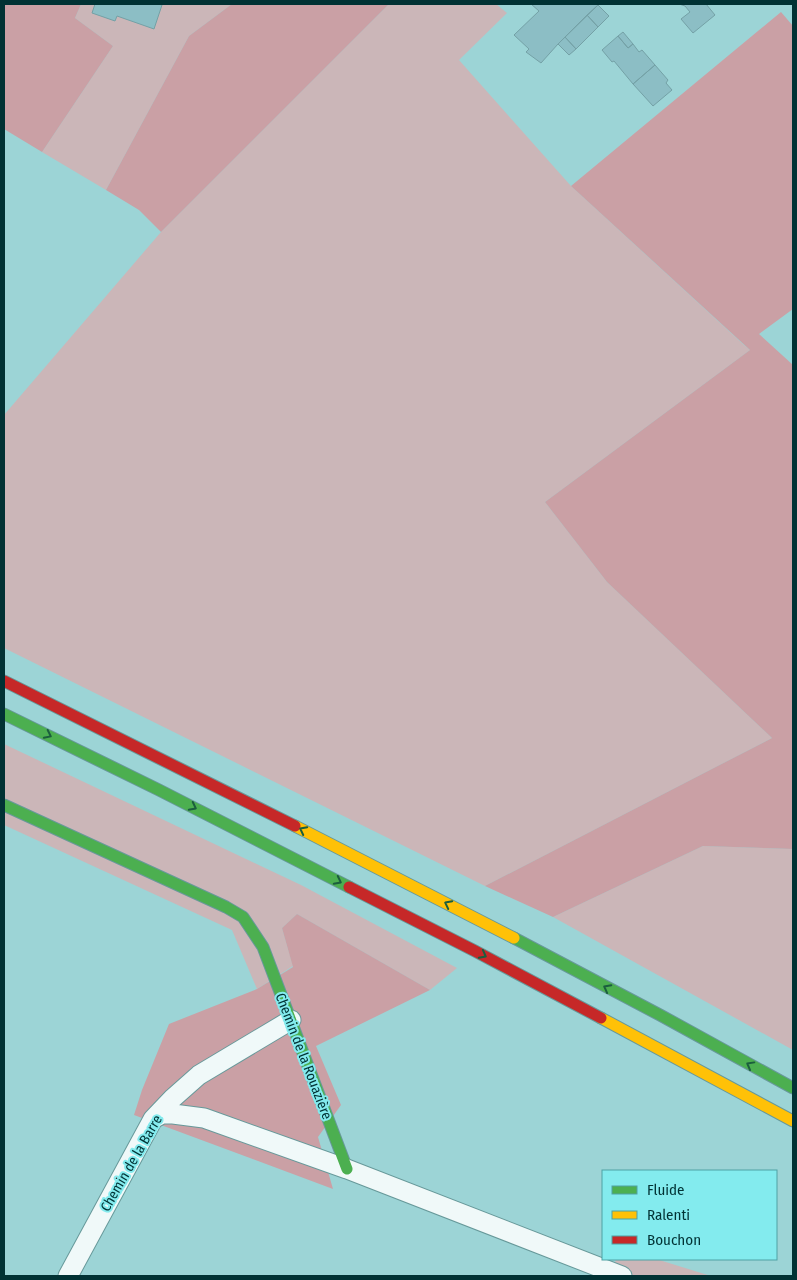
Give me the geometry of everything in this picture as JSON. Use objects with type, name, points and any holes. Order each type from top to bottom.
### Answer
[{"type":"main road","points":[[4,682],[258,807],[401,880],[793,1088]]},
{"type":"main road","points":[[4,714],[159,790],[475,951],[793,1121]]},
{"type":"main road","name":"Chemin de la Rouazière","points":[[4,806],[226,907],[243,918],[264,947],[347,1169]]},
{"type":"street","name":"Chemin de la Barre","points":[[68,1276],[154,1119],[173,1098],[199,1075],[291,1020]]},
{"type":"street","points":[[154,1119],[162,1114],[204,1118],[347,1169],[622,1276]]},
{"type":"shaded area","points":[[4,4],[81,4],[75,18],[113,46],[42,152],[4,129]]},
{"type":"shaded area","points":[[81,4],[232,4],[189,36],[106,190],[42,152],[113,46],[75,18]]},
{"type":"shaded area","points":[[232,4],[389,4],[161,232],[139,210],[106,190],[189,36]]},
{"type":"shaded area","points":[[389,4],[496,4],[507,13],[459,60],[571,186],[750,350],[545,502],[607,582],[772,738],[485,886],[4,648],[4,415],[161,232]]},
{"type":"shaded area","points":[[781,12],[793,26],[793,309],[759,334],[793,365],[793,849],[703,846],[553,917],[485,886],[772,738],[607,582],[545,502],[750,350],[571,186]]},
{"type":"shaded area","points":[[4,744],[301,885],[457,968],[430,990],[297,914],[282,928],[293,966],[257,989],[232,930],[4,825]]},
{"type":"shaded area","points":[[703,846],[793,849],[793,1050],[553,917]]},
{"type":"shaded area","points":[[297,914],[430,990],[316,1046],[341,1105],[318,1137],[333,1189],[134,1115],[142,1090],[169,1024],[257,989],[293,967],[282,928]]},
{"type":"shaded area","points":[[616,1260],[659,1260],[711,1276],[611,1276]]},
{"type":"building","points":[[95,4],[162,5],[154,29],[117,16],[115,21],[92,13]]},
{"type":"building","points":[[531,4],[599,4],[541,63],[526,52],[529,49],[514,35],[539,11]]},
{"type":"building","points":[[679,4],[706,4],[715,15],[693,33],[681,19],[690,12],[685,6]]},
{"type":"building","points":[[598,5],[609,16],[598,27],[587,15]]},
{"type":"building","points":[[587,15],[598,27],[576,49],[565,37]]},
{"type":"building","points":[[623,32],[633,44],[628,48],[618,36]]},
{"type":"building","points":[[618,36],[628,48],[633,44],[639,52],[642,50],[655,65],[633,84],[602,50]]},
{"type":"building","points":[[565,37],[576,49],[569,55],[558,44]]},
{"type":"building","points":[[655,65],[668,80],[666,83],[672,90],[653,106],[633,84]]},
{"type":"traffic: fast","points":[[4,714],[159,790],[349,887]]},
{"type":"traffic: fast","points":[[4,805],[226,907],[243,917],[263,947],[347,1169]]},
{"type":"traffic: fast","points":[[514,938],[793,1088]]},
{"type":"traffic: slow","points":[[295,826],[514,938]]},
{"type":"traffic: slow","points":[[601,1018],[793,1121]]},
{"type":"traffic: jam","points":[[4,681],[295,826]]},
{"type":"traffic: jam","points":[[349,887],[601,1018]]}]
